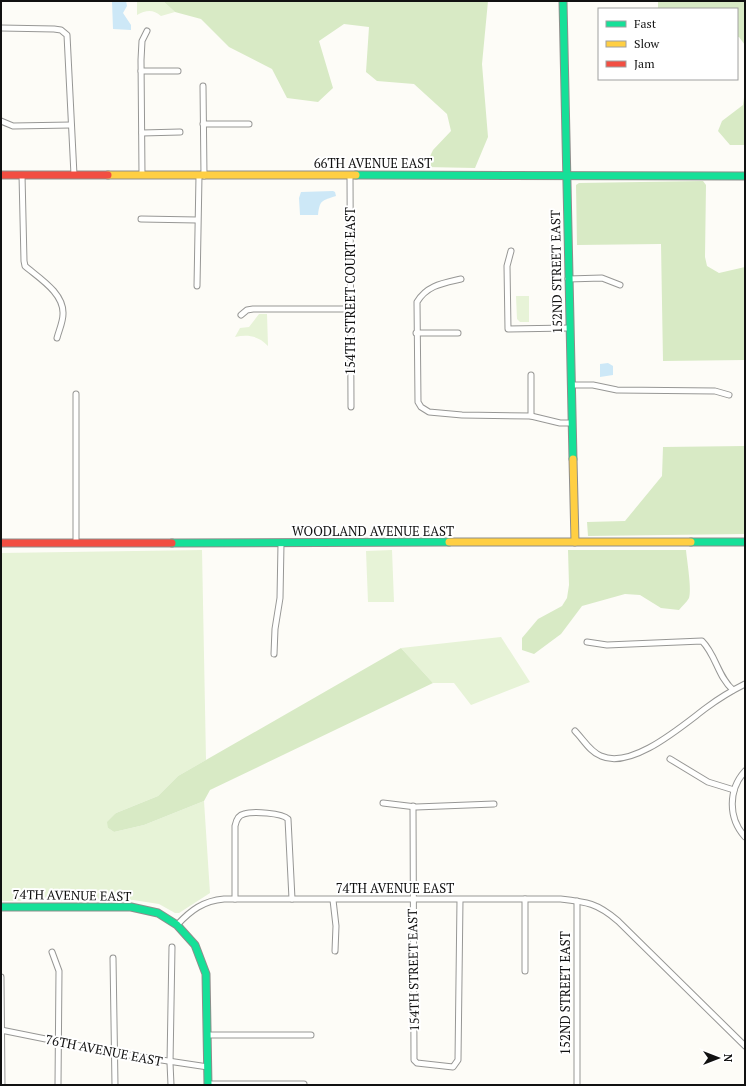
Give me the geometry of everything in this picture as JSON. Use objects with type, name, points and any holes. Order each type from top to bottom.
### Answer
[{"type":"street","name":"152ND STREET EAST","points":[[562,1],[575,542]]},
{"type":"street","points":[[1,28],[54,29],[65,32],[68,42],[68,69],[74,175]]},
{"type":"street","points":[[142,175],[142,41],[146,31]]},
{"type":"street","points":[[142,71],[178,71]]},
{"type":"street","points":[[197,286],[197,220],[201,176],[203,86]]},
{"type":"street","points":[[1,121],[13,126],[71,125]]},
{"type":"street","points":[[203,124],[249,124]]},
{"type":"street","points":[[142,134],[180,132]]},
{"type":"street","name":"66TH AVENUE EAST","points":[[1,175],[745,176]]},
{"type":"street","points":[[22,175],[25,266],[52,290],[62,304],[63,314],[57,338]]},
{"type":"street","name":"154TH STREET COURT EAST","points":[[350,175],[351,407]]},
{"type":"street","points":[[140,219],[197,220]]},
{"type":"street","points":[[511,251],[506,266],[508,329],[569,328]]},
{"type":"street","points":[[568,279],[602,278],[620,285]]},
{"type":"street","points":[[461,279],[424,291],[417,302],[416,333],[418,402],[424,410],[462,415],[531,416],[560,423],[572,423]]},
{"type":"street","points":[[241,315],[247,310],[253,309],[350,309]]},
{"type":"street","points":[[416,333],[458,333]]},
{"type":"street","points":[[531,375],[531,416]]},
{"type":"street","points":[[571,385],[593,385],[617,390],[715,391],[729,394]]},
{"type":"street","points":[[76,394],[76,543]]},
{"type":"street","name":"WOODLAND AVENUE EAST","points":[[1,543],[281,544],[745,542]]},
{"type":"street","points":[[274,654],[275,629],[280,598],[281,544]]},
{"type":"street","points":[[587,642],[597,645],[607,645],[702,641],[709,650],[723,679],[732,689]]},
{"type":"street","points":[[575,731],[588,746],[602,757],[610,758],[625,756],[662,742],[732,689],[745,684]]},
{"type":"street","points":[[670,759],[708,782],[734,790]]},
{"type":"street","points":[[745,771],[734,790],[732,798],[733,819],[738,829],[745,837]]},
{"type":"street","points":[[382,803],[413,806],[494,804]]},
{"type":"street","name":"154TH STREET EAST","points":[[413,806],[412,900],[414,1062],[453,1067],[457,1063],[460,1043],[460,900]]},
{"type":"street","points":[[235,898],[234,834],[238,817],[244,814],[279,814],[286,817],[289,821],[292,899]]},
{"type":"street","name":"74TH AVENUE EAST","points":[[1,906],[131,907],[158,913],[177,925],[190,911],[204,903],[218,899],[235,898],[333,900],[525,899],[587,902],[604,909],[745,1046]]},
{"type":"street","points":[[525,899],[525,971]]},
{"type":"street","points":[[333,900],[336,926],[335,950]]},
{"type":"street","name":"152ND STREET EAST","points":[[577,901],[578,1085]]},
{"type":"street","points":[[177,925],[195,945],[204,966],[207,983],[208,1084],[304,1084]]},
{"type":"street","points":[[171,1085],[172,947]]},
{"type":"street","points":[[52,952],[58,971],[58,1085]]},
{"type":"street","points":[[113,958],[115,1053],[114,1085]]},
{"type":"street","points":[[1,977],[2,1085]]},
{"type":"street","name":"76TH AVENUE EAST","points":[[2,1030],[170,1063],[208,1067]]},
{"type":"street","points":[[208,1035],[311,1035]]},
{"type":"green space","points":[[137,1],[163,1],[175,12],[161,16],[155,12],[149,11],[137,15]]},
{"type":"green space","points":[[163,1],[488,1],[482,64],[488,137],[475,168],[425,167],[433,150],[451,131],[447,114],[414,84],[377,81],[366,72],[369,27],[344,24],[319,41],[333,88],[318,102],[287,98],[272,69],[229,47],[201,19],[175,12]]},
{"type":"green space","points":[[658,1],[745,1],[745,45],[738,37],[738,8],[658,8]]},
{"type":"green space","points":[[745,90],[745,145],[730,145],[718,131],[722,121],[743,105]]},
{"type":"green space","points":[[703,181],[706,185],[705,257],[707,266],[719,273],[745,267],[745,360],[663,361],[661,244],[577,245],[576,185],[579,183]]},
{"type":"green space","points":[[516,296],[529,296],[529,322],[520,322],[517,319]]},
{"type":"green space","points":[[259,314],[267,314],[268,346],[257,338],[244,336],[235,337],[240,328],[249,327]]},
{"type":"green space","points":[[745,446],[745,534],[588,536],[587,522],[625,521],[662,476],[663,447]]},
{"type":"green space","points":[[202,550],[206,760],[178,776],[158,796],[116,813],[108,828],[114,832],[144,825],[204,801],[210,893],[179,913],[175,913],[159,904],[133,900],[1,901],[1,553]]},
{"type":"green space","points":[[392,550],[394,602],[368,602],[366,551]]},
{"type":"green space","points":[[568,550],[686,550],[690,582],[689,598],[679,610],[661,608],[640,595],[625,594],[582,606],[561,634],[534,654],[522,650],[522,638],[538,619],[562,606],[567,598],[569,585]]},
{"type":"green space","points":[[501,637],[530,682],[471,705],[454,683],[433,683],[401,648]]},
{"type":"green space","points":[[401,648],[433,683],[210,790],[204,801],[144,825],[114,832],[108,828],[107,822],[116,813],[158,796],[178,776]]},
{"type":"water","points":[[112,1],[126,1],[127,6],[123,13],[131,25],[131,30],[113,29]]},
{"type":"water","points":[[301,192],[335,192],[336,196],[322,201],[318,215],[300,215],[299,198]]},
{"type":"water","points":[[608,363],[613,366],[613,375],[600,377],[600,364]]},
{"type":"traffic: fast","points":[[563,1],[573,459]]},
{"type":"traffic: fast","points":[[356,175],[745,176]]},
{"type":"traffic: fast","points":[[172,543],[449,542]]},
{"type":"traffic: fast","points":[[691,542],[745,542]]},
{"type":"traffic: fast","points":[[1,907],[131,907],[158,913],[177,925],[195,945],[206,974],[208,1085]]},
{"type":"traffic: slow","points":[[108,175],[356,175]]},
{"type":"traffic: slow","points":[[573,459],[575,542]]},
{"type":"traffic: slow","points":[[449,542],[691,542]]},
{"type":"traffic: jam","points":[[1,175],[108,175]]},
{"type":"traffic: jam","points":[[1,543],[172,543]]}]
